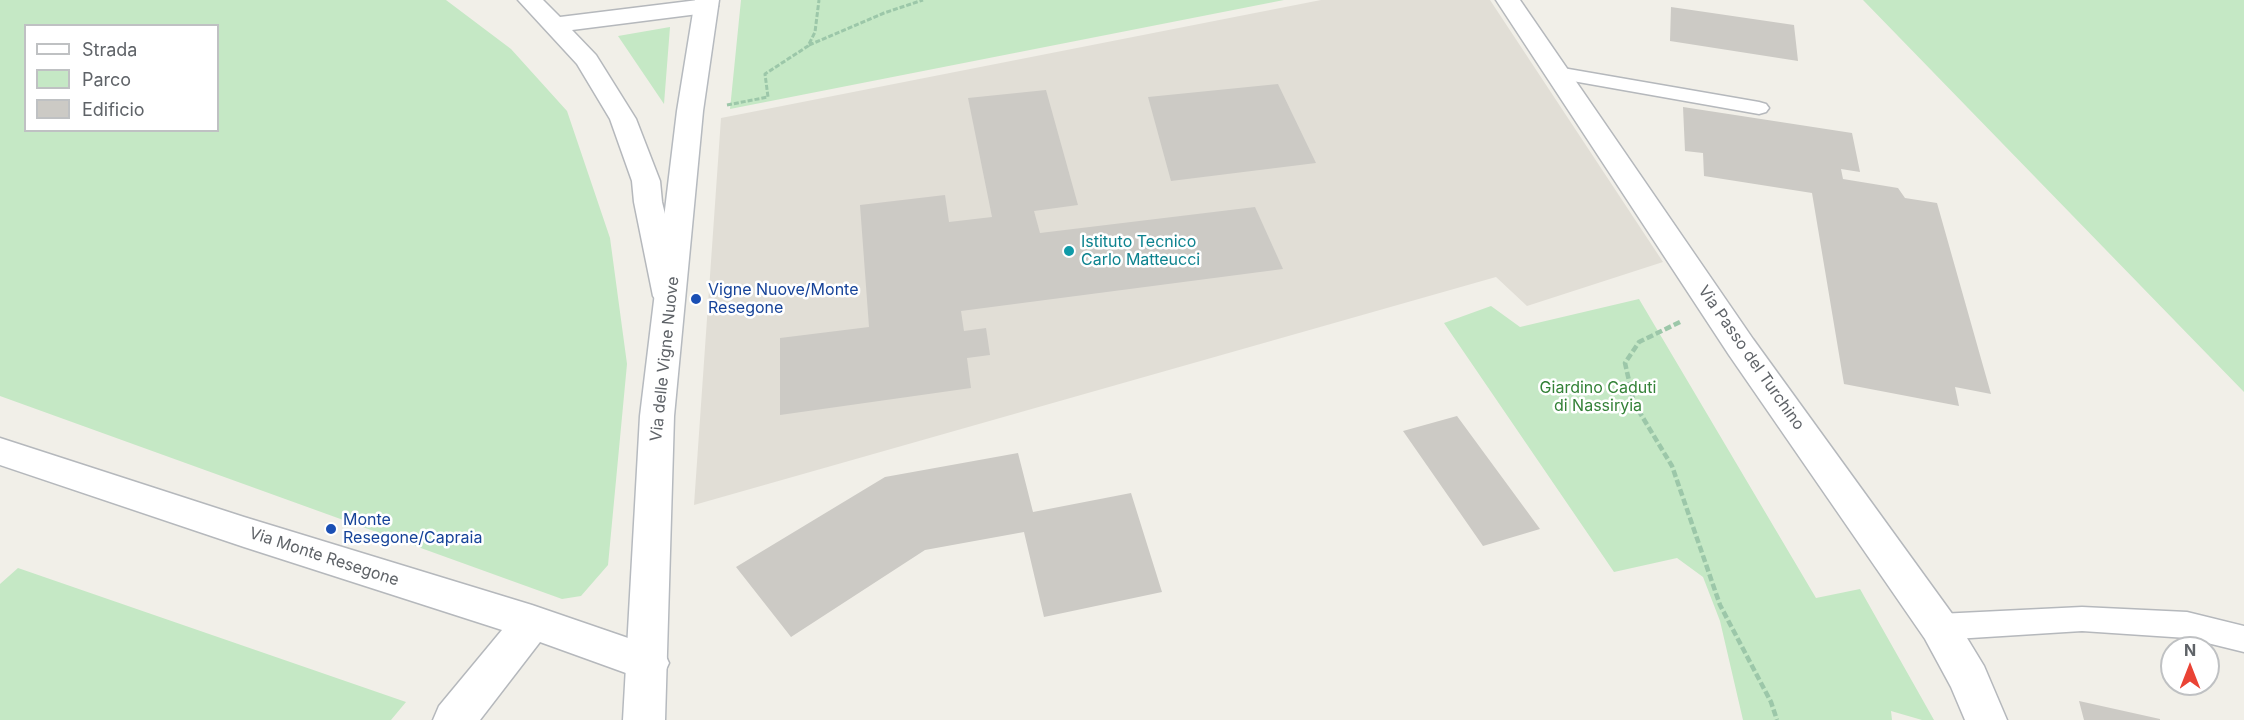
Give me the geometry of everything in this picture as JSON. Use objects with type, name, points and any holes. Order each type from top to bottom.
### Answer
[{"type":"street","points":[[530,0],[587,60],[623,119],[646,181],[648,202],[671,304]]},
{"type":"street","name":"Via Passo del Turchino","points":[[1508,0],[1715,308],[1940,627],[1970,679],[1986,720]]},
{"type":"street","points":[[554,25],[706,3]]},
{"type":"street","name":"Via delle Vigne Nuove","points":[[644,720],[657,416],[671,304],[690,111],[706,3]]},
{"type":"street","name":"Via Monte Resegone","points":[[0,451],[255,535],[532,622],[648,663]]},
{"type":"street","points":[[454,720],[532,622]]},
{"type":"lane","points":[[1557,73],[1759,108]]},
{"type":"lane","points":[[1940,627],[2082,619],[2187,626],[2244,639]]},
{"type":"path","points":[[808,46],[816,32],[819,0]]},
{"type":"path","points":[[690,111],[768,98],[765,74],[808,46],[884,13],[923,0]]},
{"type":"path","points":[[1715,308],[1639,342],[1625,363],[1634,403],[1672,466],[1720,605],[1771,702],[1777,720]]},
{"type":"shaded area","points":[[1321,0],[1490,0],[1663,262],[1527,306],[1496,277],[694,505],[721,118]]},
{"type":"green space","points":[[0,0],[446,0],[511,49],[567,111],[610,238],[627,364],[608,565],[581,596],[562,599],[0,396]]},
{"type":"green space","points":[[741,0],[1284,0],[730,109]]},
{"type":"green space","points":[[1863,0],[2244,0],[2244,392]]},
{"type":"green space","points":[[670,27],[664,104],[618,36]]},
{"type":"green space","name":"Giardino Caduti di Nassiryia","points":[[1639,299],[1816,598],[1860,589],[1934,720],[1922,720],[1891,711],[1892,720],[1743,720],[1720,621],[1703,577],[1677,558],[1614,572],[1444,323],[1491,306],[1520,327]]},
{"type":"green space","points":[[18,568],[406,702],[391,720],[0,720],[0,584]]},
{"type":"building","points":[[1671,7],[1794,25],[1798,61],[1670,41]]},
{"type":"building","points":[[1278,84],[1316,163],[1171,181],[1148,97]]},
{"type":"building","name":"Istituto Tecnico Carlo Matteucci","points":[[1046,90],[1078,205],[1034,211],[1040,233],[1255,207],[1283,269],[961,311],[964,331],[986,328],[990,355],[967,358],[971,388],[780,415],[780,338],[869,327],[860,205],[945,195],[949,222],[992,217],[968,98]]},
{"type":"building","points":[[1683,107],[1852,133],[1860,172],[1841,169],[1843,179],[1898,188],[1905,198],[1937,203],[1991,394],[1955,387],[1959,406],[1844,384],[1812,193],[1704,176],[1703,153],[1685,151]]},
{"type":"building","points":[[1457,416],[1540,529],[1483,546],[1403,431]]},
{"type":"building","points":[[1018,453],[1033,512],[1131,493],[1162,592],[1044,617],[1024,532],[925,550],[791,637],[736,567],[885,477]]},
{"type":"building","points":[[2079,701],[2160,719],[2160,720],[2084,720]]},
{"type":"place","name":"Istituto Tecnico Carlo Matteucci","points":[[1069,251]]},
{"type":"place","name":"Vigne Nuove/Monte Resegone","points":[[696,299]]},
{"type":"place","name":"Monte Resegone/Capraia","points":[[331,529]]}]
